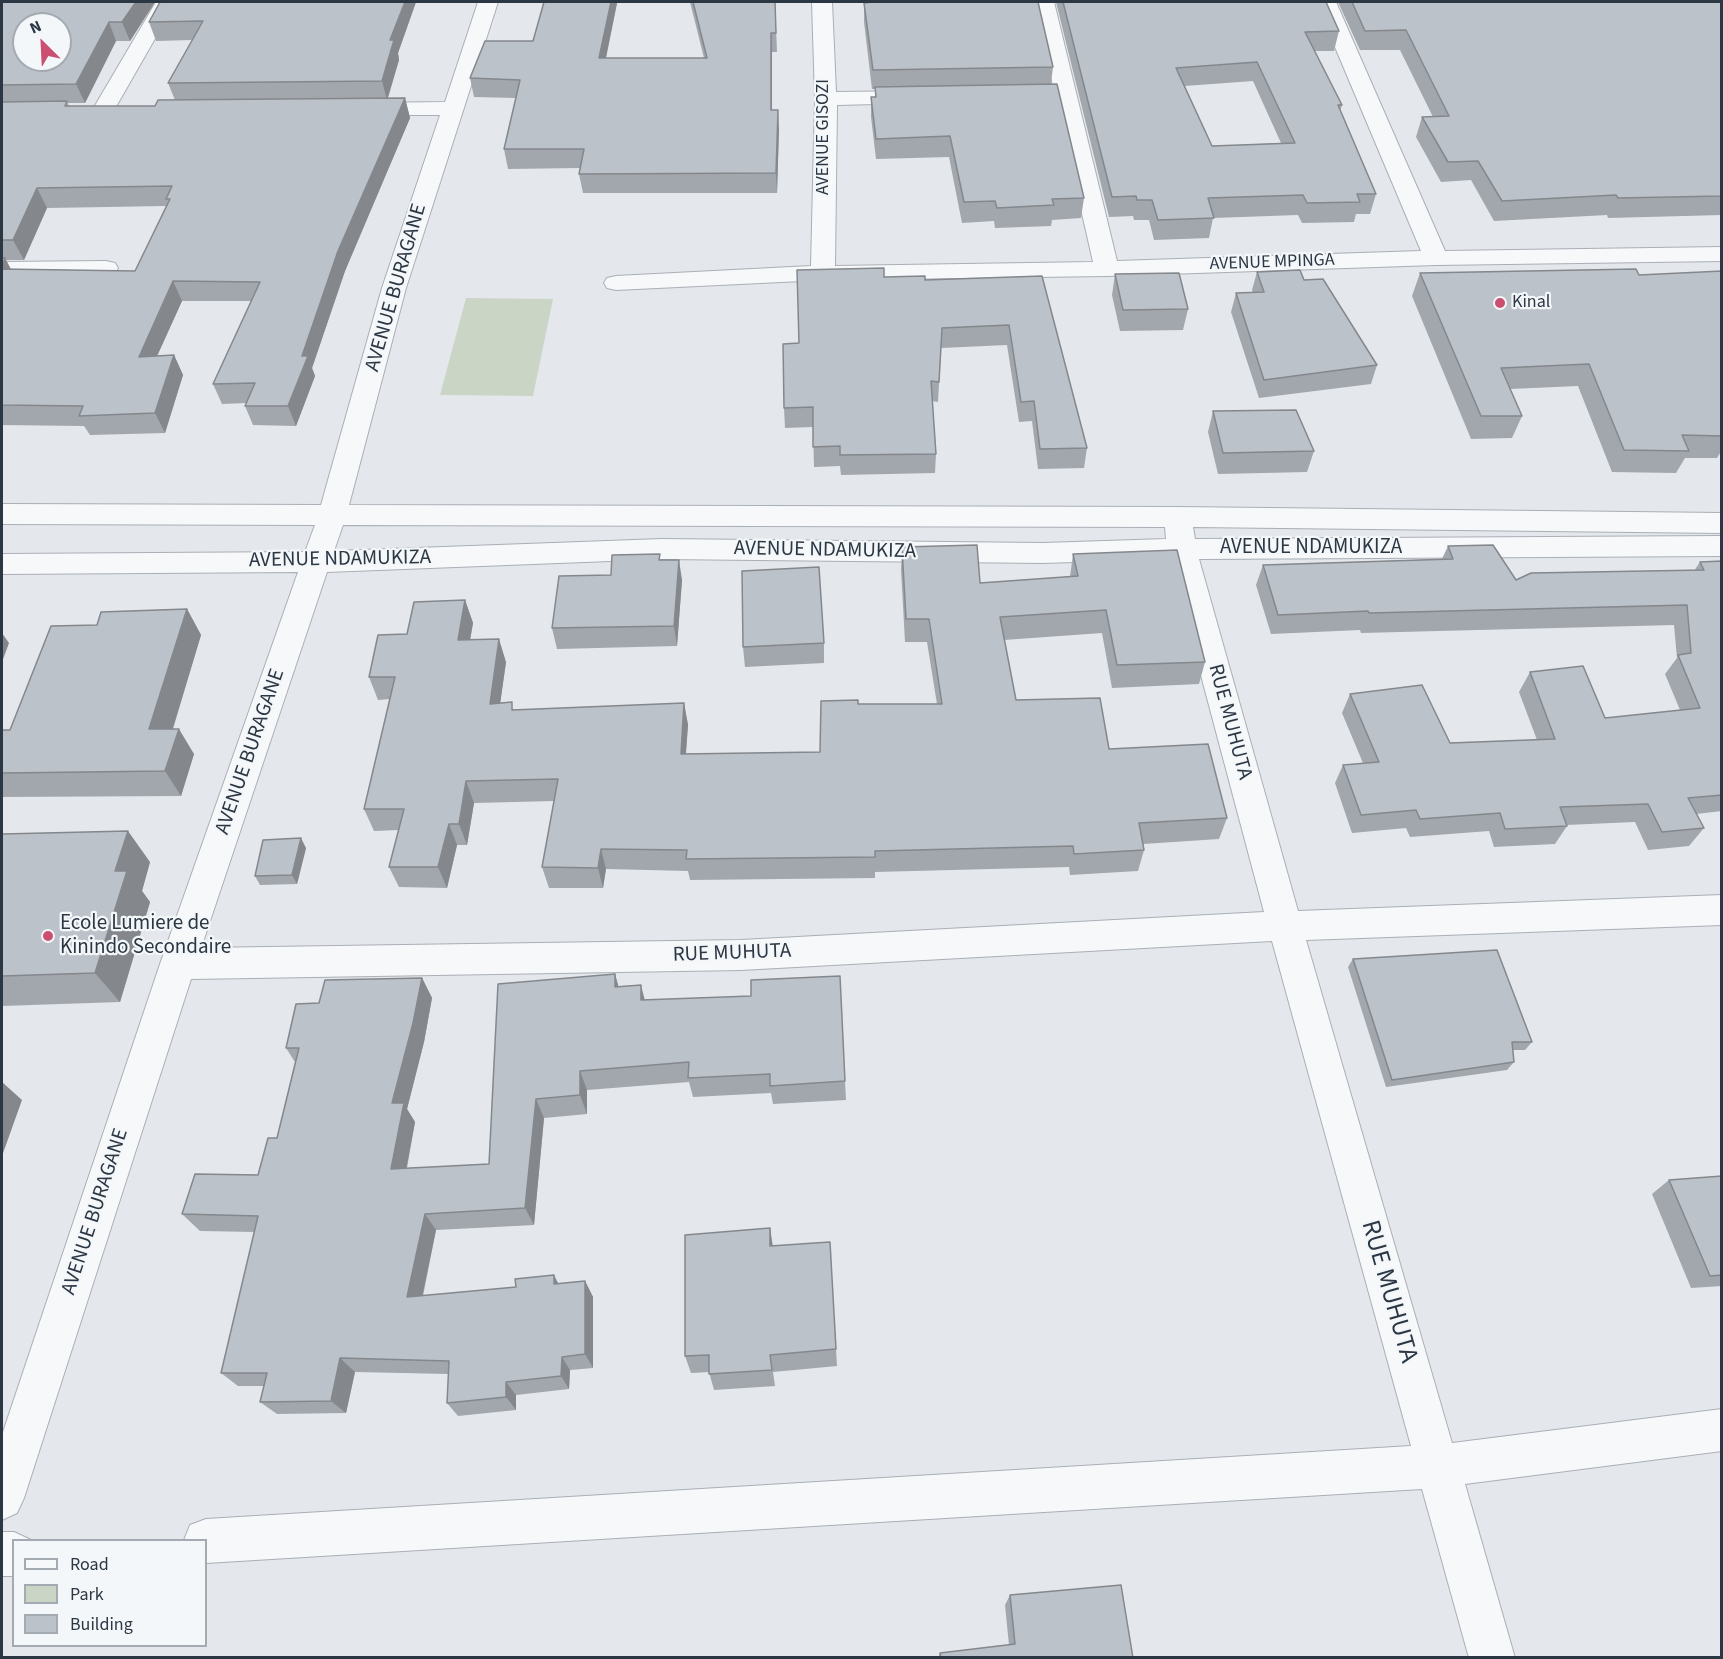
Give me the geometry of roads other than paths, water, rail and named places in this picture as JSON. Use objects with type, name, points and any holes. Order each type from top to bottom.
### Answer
[{"type":"street","points":[[101,114],[166,2]]},
{"type":"street","name":"AVENUE BURAGANE","points":[[2,1498],[178,964],[333,513],[394,288],[488,2]]},
{"type":"street","name":"AVENUE GISOZI","points":[[822,2],[826,99],[823,273]]},
{"type":"street","points":[[1044,2],[1107,269]]},
{"type":"street","points":[[1326,2],[1436,258]]},
{"type":"street","points":[[1043,96],[1066,96]]},
{"type":"street","points":[[826,99],[940,97]]},
{"type":"street","points":[[346,110],[452,108]]},
{"type":"street","points":[[79,114],[124,113]]},
{"type":"street","name":"AVENUE MPINGA","points":[[616,284],[823,273],[1107,269],[1436,258],[1722,255]]},
{"type":"street","points":[[2,269],[106,268]]},
{"type":"street","name":"AVENUE NDAMUKIZA","points":[[2,514],[333,513],[1722,546]]},
{"type":"street","name":"AVENUE NDAMUKIZA","points":[[2,564],[316,562],[662,549],[1043,553],[1180,533],[1722,523]]},
{"type":"street","name":"RUE MUHUTA","points":[[1180,533],[1285,926],[1492,1658]]},
{"type":"street","name":"RUE MUHUTA","points":[[178,964],[741,955],[1285,926],[1722,910]]},
{"type":"street","points":[[207,1541],[1438,1466],[1722,1430]]},
{"type":"place","name":"Kinal","points":[[1500,303]]},
{"type":"place","name":"Ecole Lumiere de Kinindo Secondaire","points":[[48,936]]}]
